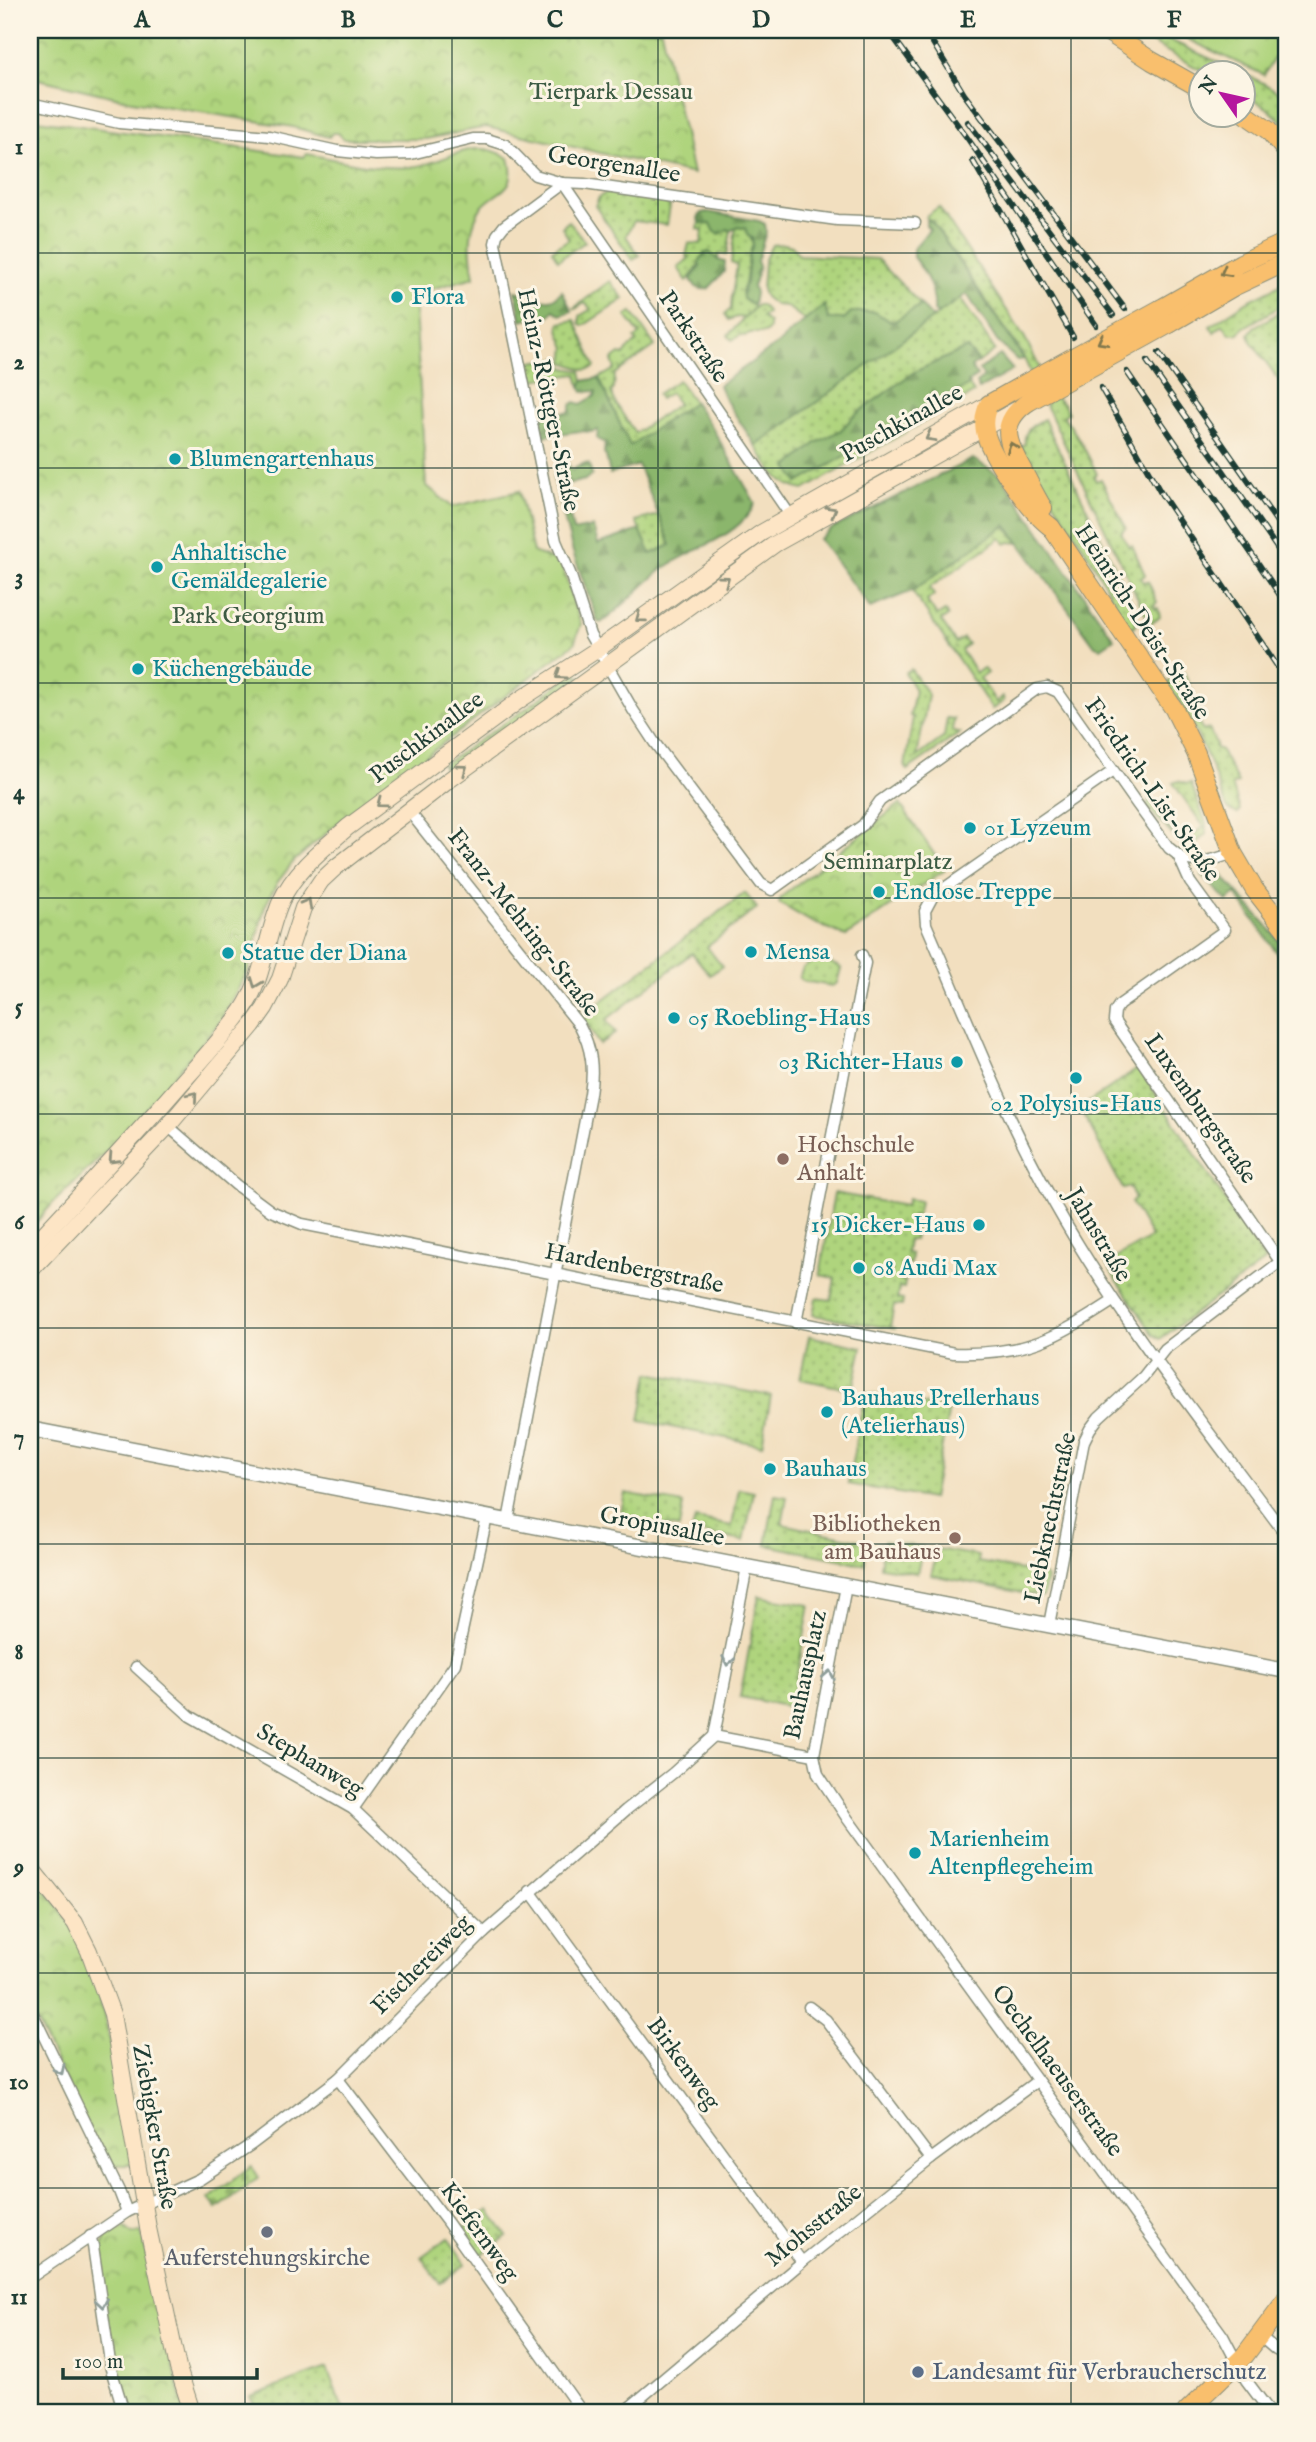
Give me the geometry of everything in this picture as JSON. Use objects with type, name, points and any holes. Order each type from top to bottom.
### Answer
[{"type":"main road","points":[[1105,30],[1186,80]]},
{"type":"main road","points":[[1256,122],[1268,130],[1286,151]]},
{"type":"main road","name":"Puschkinallee","points":[[30,1271],[168,1126],[265,1008],[281,979],[297,925],[312,893],[345,858],[607,664],[801,528],[984,430],[1021,400],[1166,316],[1241,263],[1286,242]]},
{"type":"main road","name":"Puschkinallee","points":[[1166,316],[1286,262]]},
{"type":"main road","name":"Puschkinallee","points":[[30,1249],[160,1108],[241,1012],[256,984],[287,890],[306,865],[348,827],[510,707],[598,649],[752,538],[790,514],[989,404],[1021,400]]},
{"type":"main road","name":"Heinrich-Deist-Straße","points":[[1021,400],[1008,427],[1010,444],[1049,518],[1051,527]]},
{"type":"main road","name":"Puschkinallee","points":[[984,430],[989,404]]},
{"type":"main road","name":"Heinrich-Deist-Straße","points":[[984,430],[994,453],[1023,498],[1051,527],[1174,709],[1191,741],[1233,853],[1254,889],[1286,930]]},
{"type":"main road","name":"Ziebigker Straße","points":[[30,1867],[75,1923],[89,1951],[112,2014],[148,2228],[178,2368],[192,2412]]},
{"type":"main road","points":[[1186,2412],[1261,2337],[1286,2300]]},
{"type":"street","name":"Georgenallee","points":[[30,103],[119,123],[269,136],[376,155],[411,155],[473,139],[486,139],[506,145],[535,175],[562,183],[837,220],[915,223]]},
{"type":"street","name":"Parkstraße","points":[[562,183],[790,514]]},
{"type":"street","name":"Heinz-Röttger-Straße","points":[[562,183],[503,226],[495,243],[556,541],[570,573],[590,635],[649,735],[761,884],[768,890],[777,889],[863,825],[880,801],[1038,689]]},
{"type":"street","name":"Friedrich-List-Straße","points":[[1038,689],[1047,687],[1058,692],[1169,848],[1178,855],[1191,882],[1225,930],[1119,1005]]},
{"type":"street","name":"Jahnstraße","points":[[1113,771],[933,896],[925,911],[926,924],[1023,1142],[1054,1204],[1113,1301],[1154,1361],[1286,1535]]},
{"type":"street","name":"Franz-Mehring-Straße","points":[[408,810],[580,1026],[590,1049],[590,1094],[508,1521]]},
{"type":"street","points":[[1178,855],[1200,861],[1233,853]]},
{"type":"street","points":[[796,1323],[865,963],[862,955]]},
{"type":"street","name":"Luxemburgstraße","points":[[1119,1005],[1114,1014],[1115,1024],[1284,1263]]},
{"type":"street","name":"Hardenbergstraße","points":[[168,1126],[236,1185],[271,1211],[302,1224],[954,1353],[1004,1352],[1046,1341],[1113,1301]]},
{"type":"street","name":"Liebknechtstraße","points":[[1049,1625],[1084,1441],[1090,1429],[1099,1417],[1143,1377],[1165,1349],[1284,1263]]},
{"type":"street","name":"Gropiusallee","points":[[30,1429],[1286,1671]]},
{"type":"street","points":[[353,1809],[455,1664],[487,1517]]},
{"type":"street","points":[[714,1736],[747,1567]]},
{"type":"street","name":"Bauhausplatz","points":[[714,1736],[814,1755],[846,1586]]},
{"type":"street","name":"Stephanweg","points":[[135,1667],[190,1716],[353,1809],[484,1933]]},
{"type":"street","name":"Fischereiweg","points":[[30,2278],[127,2213],[199,2179],[252,2144],[338,2078],[530,1891],[714,1736]]},
{"type":"street","name":"Oechelhaeuserstraße","points":[[814,1755],[818,1774],[847,1818],[1216,2326],[1238,2361],[1246,2380],[1270,2412]]},
{"type":"street","name":"Birkenweg","points":[[530,1891],[802,2262]]},
{"type":"street","points":[[809,2007],[826,2020],[930,2159]]},
{"type":"street","points":[[30,2008],[119,2191],[127,2213]]},
{"type":"street","name":"Kiefernweg","points":[[338,2078],[447,2222],[582,2412]]},
{"type":"street","name":"Mohsstraße","points":[[626,2412],[802,2262],[930,2159],[1037,2081]]},
{"type":"street","points":[[90,2236],[111,2369],[124,2412]]},
{"type":"street","points":[[1261,2337],[1286,2355]]},
{"type":"green space","name":"Tierpark Dessau","points":[[30,30],[661,30],[693,174],[486,127],[426,139],[344,139],[338,133],[332,133],[329,137],[293,127],[132,101],[30,77]]},
{"type":"green space","points":[[1129,30],[1148,30],[1213,60],[1186,62]]},
{"type":"green space","points":[[1168,30],[1286,30],[1286,38],[1264,75],[1256,71],[1256,60],[1232,60]]},
{"type":"green space","points":[[1256,80],[1286,96],[1286,125],[1256,102]]},
{"type":"green space","name":"Park Georgium","points":[[30,119],[304,157],[307,154],[384,167],[424,165],[459,152],[482,149],[495,151],[509,158],[511,179],[508,185],[484,204],[475,219],[471,235],[474,277],[414,294],[426,485],[452,507],[519,491],[533,552],[561,563],[581,624],[574,644],[343,819],[294,861],[277,883],[265,906],[248,971],[219,1023],[125,1133],[30,1229]]},
{"type":"green space","points":[[608,192],[666,201],[670,206],[667,225],[634,221],[626,236],[639,255],[633,260],[595,206],[599,197]]},
{"type":"green space","points":[[939,207],[1025,338],[1048,385],[1064,405],[1068,413],[1063,416],[1089,458],[1097,474],[1094,477],[1096,481],[1101,479],[1126,528],[1121,532],[1129,547],[1132,545],[1145,575],[1141,578],[1143,582],[1148,581],[1157,602],[1154,605],[1155,609],[1158,608],[1160,617],[1150,624],[1020,350],[931,220],[926,219],[927,215]]},
{"type":"green space","points":[[708,212],[765,224],[766,232],[753,287],[753,305],[743,299],[742,291],[747,280],[752,238],[748,236],[745,228],[736,227],[720,234],[715,232],[711,224],[699,223],[701,213]]},
{"type":"green space","points":[[926,219],[931,220],[1024,359],[1017,360],[997,341],[967,294],[938,314],[934,311],[929,282],[913,257],[913,249],[930,229],[926,225]]},
{"type":"green space","points":[[569,221],[585,242],[558,260],[552,250],[569,239],[562,227]]},
{"type":"green space","points":[[699,223],[731,231],[727,254],[720,253],[718,260],[709,252],[687,281],[678,268],[689,258],[686,256],[689,243],[701,244],[703,230],[698,229]]},
{"type":"green space","points":[[736,227],[746,228],[753,244],[743,299],[754,307],[745,318],[729,320],[725,314],[731,309],[737,265],[731,263]]},
{"type":"green space","points":[[772,245],[792,246],[799,255],[877,259],[921,305],[893,322],[828,319],[825,306],[805,320],[786,306],[775,305],[765,297],[762,290],[764,261]]},
{"type":"green space","points":[[709,252],[725,262],[724,272],[708,289],[700,289],[691,279],[700,267],[699,262],[704,253]]},
{"type":"green space","points":[[610,281],[624,299],[583,326],[580,316],[591,309],[585,303],[574,308]]},
{"type":"green space","points":[[1286,282],[1286,303],[1243,328],[1238,334],[1230,334],[1223,325],[1214,332],[1210,326],[1246,302]]},
{"type":"green space","points":[[516,291],[522,293],[525,303],[555,298],[562,291],[572,311],[561,315],[554,310],[548,317],[521,321]]},
{"type":"green space","points":[[960,298],[995,350],[979,362],[967,348],[914,372],[855,415],[840,431],[816,443],[804,455],[798,483],[969,385],[974,393],[804,490],[787,484],[775,474],[756,446]]},
{"type":"green space","points":[[757,305],[766,310],[767,313],[762,317],[769,323],[769,329],[765,333],[750,333],[732,340],[728,335]]},
{"type":"green space","points":[[825,305],[828,319],[844,319],[851,312],[874,312],[893,322],[921,305],[933,318],[756,446],[725,399],[719,385],[778,344]]},
{"type":"green space","points":[[1286,309],[1286,353],[1283,363],[1286,365],[1286,390],[1251,341],[1249,334],[1254,327]]},
{"type":"green space","points":[[632,312],[655,346],[615,374],[614,389],[611,392],[635,433],[678,404],[670,393],[660,399],[657,394],[678,380],[694,402],[630,446],[599,378],[615,369],[612,360],[620,354],[624,355],[637,342],[635,338],[640,335],[626,316]]},
{"type":"green space","points":[[575,320],[594,368],[585,370],[564,362],[566,348],[560,333],[560,323]]},
{"type":"green space","points":[[967,348],[979,362],[971,367],[977,376],[968,382],[969,385],[798,483],[788,467],[816,443],[840,431],[855,415],[914,372]]},
{"type":"green space","points":[[1000,355],[1013,370],[979,389],[976,383],[984,377],[979,370]]},
{"type":"green space","points":[[561,358],[560,362],[565,368],[581,371],[583,381],[580,386],[577,374],[533,380],[529,361]]},
{"type":"green space","points":[[599,378],[630,446],[694,402],[714,431],[755,503],[739,525],[663,569],[601,623],[598,622],[573,552],[553,477],[556,466],[566,461],[572,470],[585,463],[589,464],[592,475],[585,480],[564,485],[573,531],[593,527],[598,544],[640,530],[651,554],[671,545],[638,465],[610,474],[604,454],[605,443],[597,439],[598,430],[544,436],[539,411],[544,408],[547,416],[571,411],[571,405],[575,402],[581,404],[595,396],[596,391],[583,392],[580,386],[583,381]]},
{"type":"green space","points":[[1044,419],[1135,609],[1136,624],[1130,630],[1093,563],[1021,446],[1025,444],[1025,435],[1029,429]]},
{"type":"green space","points":[[973,459],[1001,476],[1114,639],[1101,648],[1095,646],[1006,525],[912,591],[870,608],[819,539],[833,528]]},
{"type":"green space","points":[[659,515],[671,545],[651,554],[636,521]]},
{"type":"green space","points":[[1005,525],[1019,543],[1006,544],[1001,538],[929,588],[934,595],[927,601],[937,616],[945,611],[948,616],[941,621],[956,643],[963,638],[968,644],[961,650],[976,673],[983,668],[987,673],[980,678],[996,702],[1003,697],[1004,701],[992,709],[912,591]]},
{"type":"green space","points":[[911,669],[928,695],[917,757],[944,737],[947,718],[954,719],[952,730],[960,733],[907,770],[905,767],[913,717],[910,716],[915,690],[905,673]]},
{"type":"green space","points":[[575,672],[580,677],[448,773],[442,765],[524,710]]},
{"type":"green space","points":[[1179,673],[1184,673],[1189,683],[1187,685],[1192,689],[1193,703],[1197,701],[1203,718],[1198,721],[1203,731],[1209,729],[1215,747],[1220,749],[1238,783],[1232,785],[1240,810],[1238,814],[1226,806],[1201,742],[1167,683]]},
{"type":"green space","points":[[1173,783],[1191,783],[1206,823],[1206,834],[1195,844],[1179,842],[1146,806],[1149,800],[1175,836],[1182,831],[1188,838],[1204,827]]},
{"type":"green space","name":"Seminarplatz","points":[[900,804],[945,870],[846,936],[810,921],[779,903],[781,897]]},
{"type":"green space","points":[[1202,875],[1222,875],[1286,947],[1286,966],[1236,894],[1227,901]]},
{"type":"green space","points":[[745,893],[757,908],[707,947],[722,966],[710,975],[692,953],[606,1020],[616,1033],[599,1044],[582,1016]]},
{"type":"green space","points":[[819,957],[841,968],[837,983],[832,986],[799,978],[803,968]]},
{"type":"green space","points":[[1139,1068],[1265,1261],[1160,1339],[1153,1334],[1106,1264],[1151,1237],[1131,1202],[1135,1198],[1129,1187],[1123,1189],[1080,1108]]},
{"type":"green space","name":"08 Audi Max","points":[[834,1193],[906,1206],[908,1199],[920,1201],[917,1216],[912,1215],[911,1225],[917,1227],[914,1240],[908,1239],[906,1253],[911,1254],[910,1264],[904,1263],[900,1280],[905,1281],[904,1288],[899,1287],[897,1299],[903,1300],[902,1306],[894,1305],[890,1327],[896,1329],[813,1315],[816,1298],[831,1300],[835,1278],[820,1275]]},
{"type":"green space","points":[[809,1336],[862,1347],[853,1390],[800,1379]]},
{"type":"green space","points":[[649,1373],[771,1396],[762,1445],[640,1421]]},
{"type":"green space","points":[[865,1393],[949,1409],[932,1499],[848,1484]]},
{"type":"green space","points":[[739,1489],[754,1492],[744,1541],[692,1531],[695,1519],[732,1526]]},
{"type":"green space","points":[[625,1493],[683,1504],[679,1528],[620,1517]]},
{"type":"green space","points":[[775,1495],[787,1497],[782,1524],[868,1542],[864,1564],[766,1545]]},
{"type":"green space","points":[[884,1541],[923,1547],[917,1573],[880,1567]]},
{"type":"green space","points":[[938,1549],[978,1556],[978,1562],[1042,1574],[1047,1578],[1043,1597],[931,1575]]},
{"type":"green space","points":[[759,1596],[810,1605],[791,1707],[740,1697]]},
{"type":"green space","points":[[30,1867],[89,1951],[139,2165],[105,2165],[30,2008]]},
{"type":"green space","points":[[251,2166],[259,2177],[217,2209],[209,2199]]},
{"type":"green space","points":[[489,2210],[507,2236],[480,2255],[462,2229]]},
{"type":"green space","points":[[125,2227],[132,2234],[141,2232],[185,2412],[129,2412],[123,2400],[109,2335],[102,2286],[101,2252],[106,2236]]},
{"type":"green space","points":[[448,2238],[466,2264],[440,2283],[421,2257]]},
{"type":"green space","points":[[327,2368],[344,2412],[258,2412],[250,2397]]},
{"type":"railway","points":[[888,30],[968,139],[1096,325]]},
{"type":"railway","points":[[925,30],[964,94],[1125,309]]},
{"type":"railway","points":[[968,122],[1113,315]]},
{"type":"railway","points":[[973,161],[1073,337]]},
{"type":"railway","points":[[1159,353],[1286,535]]},
{"type":"railway","points":[[1147,361],[1286,561]]},
{"type":"railway","points":[[1127,372],[1286,604]]},
{"type":"railway","points":[[1101,388],[1162,495],[1286,679]]},
{"type":"place","name":"Flora","points":[[397,297]]},
{"type":"place","name":"Blumengartenhaus","points":[[175,459]]},
{"type":"place","name":"Anhaltische Gemäldegalerie","points":[[157,567]]},
{"type":"place","name":"Küchengebäude","points":[[138,669]]},
{"type":"place","name":"01 Lyzeum","points":[[970,828]]},
{"type":"place","name":"Endlose Treppe","points":[[879,892]]},
{"type":"place","name":"Mensa","points":[[751,952]]},
{"type":"place","name":"Statue der Diana","points":[[228,953]]},
{"type":"place","name":"05 Roebling-Haus","points":[[674,1018]]},
{"type":"place","name":"03 Richter-Haus","points":[[957,1062]]},
{"type":"place","name":"02 Polysius-Haus","points":[[1076,1078]]},
{"type":"place","name":"Hochschule Anhalt","points":[[783,1159]]},
{"type":"place","name":"15 Dicker-Haus","points":[[979,1225]]},
{"type":"place","name":"08 Audi Max","points":[[859,1268]]},
{"type":"place","name":"Bauhaus Prellerhaus (Atelierhaus)","points":[[827,1412]]},
{"type":"place","name":"Bauhaus","points":[[770,1469]]},
{"type":"place","name":"Bibliotheken am Bauhaus","points":[[955,1538]]},
{"type":"place","name":"Marienheim Altenpflegeheim","points":[[915,1853]]},
{"type":"place","name":"Auferstehungskirche","points":[[267,2232]]},
{"type":"place","name":"Landesamt für Verbraucherschutz","points":[[918,2372]]}]
